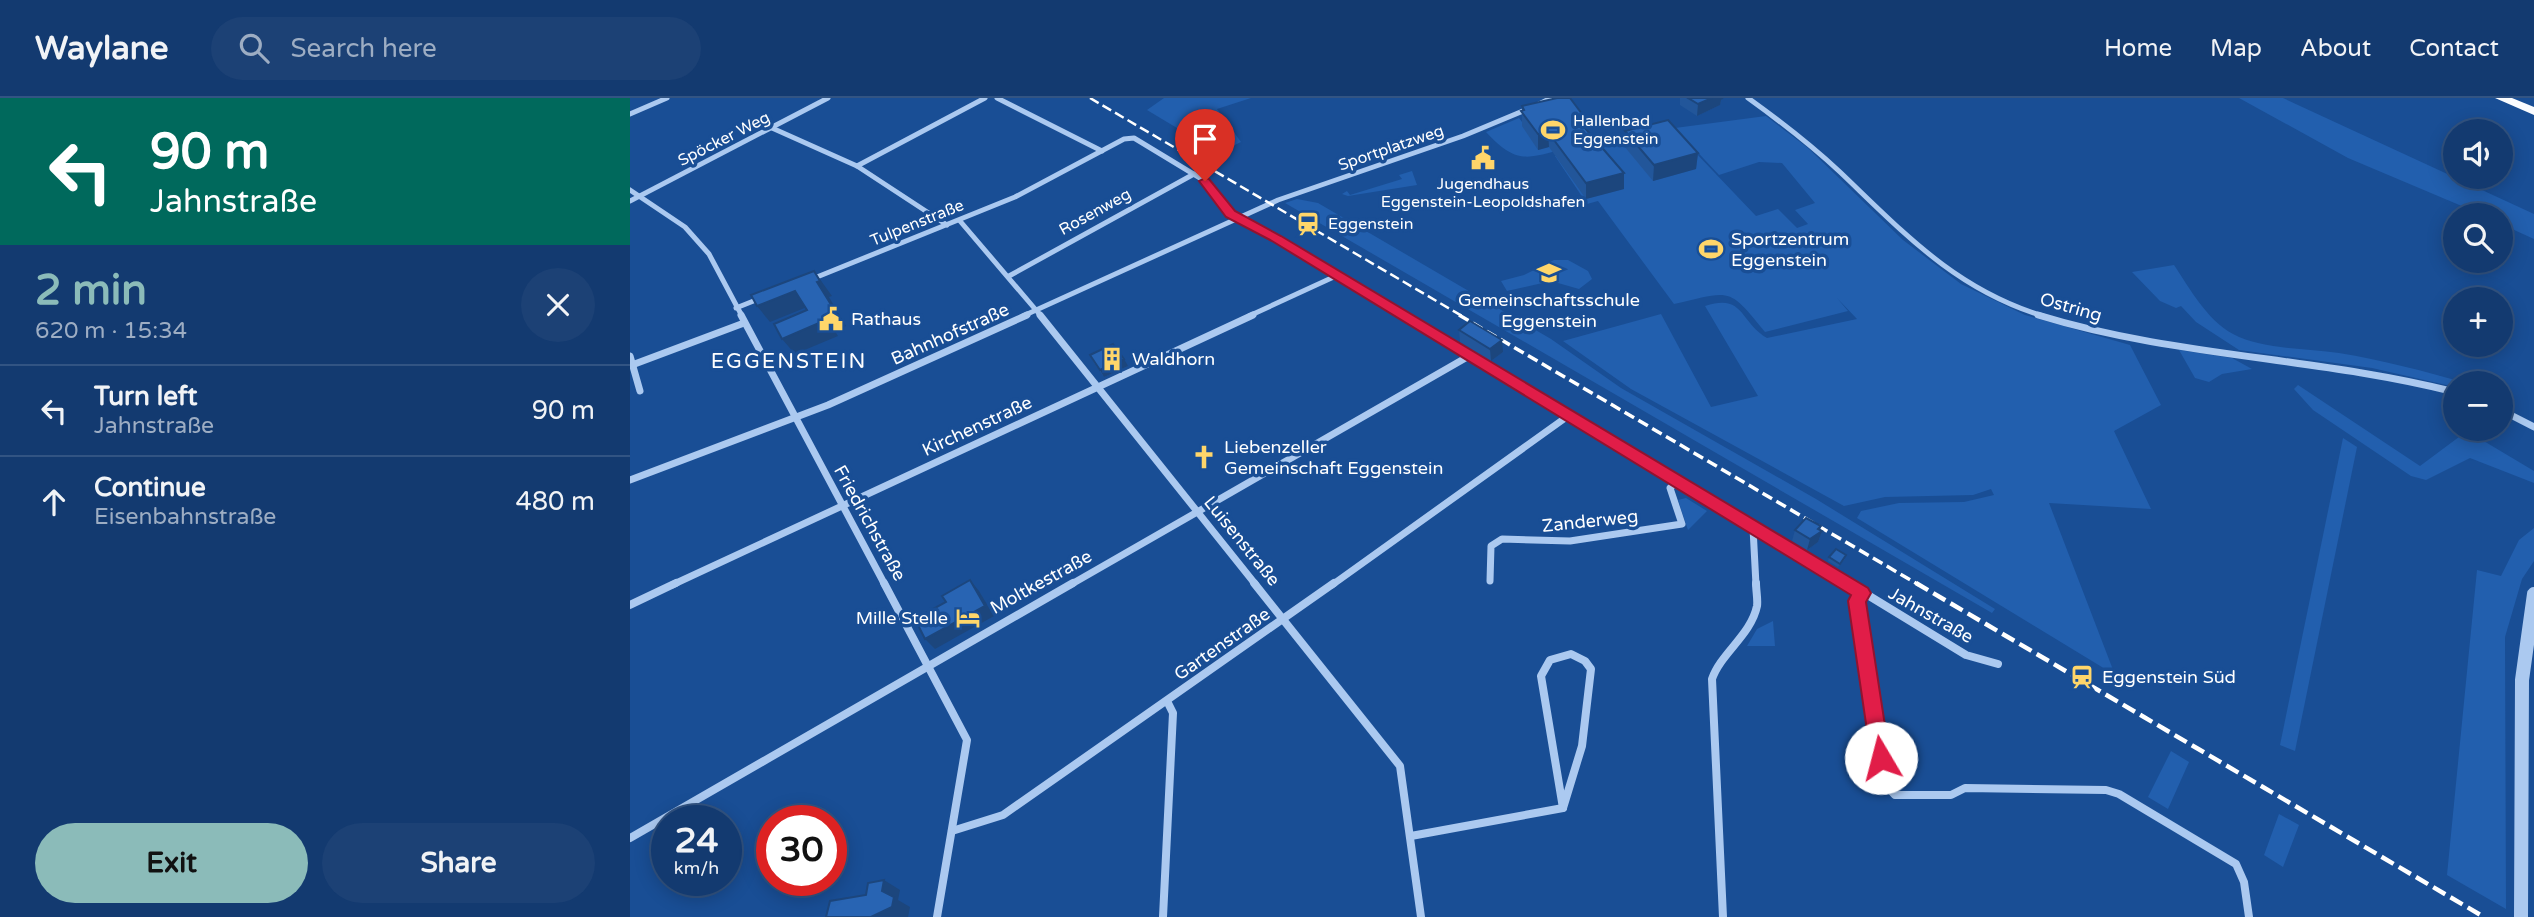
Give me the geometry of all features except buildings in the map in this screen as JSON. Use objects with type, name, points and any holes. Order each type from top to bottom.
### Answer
[{"type":"highway","points":[[2501,98],[2534,111]]},
{"type":"highway","points":[[2520,98],[2534,104]]},
{"type":"street","points":[[630,114],[667,98]]},
{"type":"street","name":"Spöcker Weg","points":[[630,201],[828,98]]},
{"type":"street","points":[[857,166],[985,98]]},
{"type":"street","points":[[997,98],[1102,151]]},
{"type":"street","name":"Sportplatzweg","points":[[1238,218],[1312,187],[1485,128],[1551,98]]},
{"type":"street","name":"Ostring","points":[[1748,98],[1815,149],[1937,263],[1969,285],[2018,308],[2099,332],[2365,372],[2443,389]]},
{"type":"street","points":[[772,128],[857,166],[947,225]]},
{"type":"street","name":"Tulpenstraße","points":[[799,284],[1015,197],[1124,139],[1134,138],[1194,174]]},
{"type":"street","name":"Jahnstraße","points":[[1194,174],[1205,181],[1231,214],[1338,275],[1966,655],[1986,663],[1998,664]]},
{"type":"street","name":"Rosenweg","points":[[1009,276],[1194,174]]},
{"type":"street","name":"Friedrichstraße","points":[[630,190],[699,240],[967,740],[937,917]]},
{"type":"street","name":"Bahnhofstraße","points":[[630,481],[794,419],[1238,218]]},
{"type":"street","name":"Luisenstraße","points":[[960,221],[1009,276],[1400,766],[1421,917]]},
{"type":"street","name":"Kirchenstraße","points":[[630,605],[1338,275]]},
{"type":"street","points":[[736,308],[774,294]]},
{"type":"street","points":[[632,365],[744,323]]},
{"type":"street","points":[[630,356],[639,391]]},
{"type":"street","name":"Moltkestraße","points":[[630,838],[928,664],[1469,356]]},
{"type":"street","name":"Gartenstraße","points":[[952,831],[1003,815],[1285,619],[1568,416]]},
{"type":"street","points":[[2513,416],[2534,427]]},
{"type":"street","name":"Zanderweg","points":[[1490,581],[1492,546],[1502,539],[1530,543],[1596,539],[1682,524],[1670,488],[1677,481]]},
{"type":"street","points":[[1723,917],[1712,679],[1719,662],[1738,643],[1757,607],[1753,528]]},
{"type":"street","points":[[1862,593],[1857,601],[1888,791],[1895,795],[1951,795],[1965,788],[2106,790],[2119,794],[2236,864],[2244,882],[2249,917]]},
{"type":"street","points":[[2521,917],[2521,730],[2534,594]]},
{"type":"street","points":[[1564,652],[1578,654],[1591,669],[1582,746],[1563,808],[1541,676],[1544,665],[1553,655],[1564,652]]},
{"type":"street","points":[[1163,917],[1173,713],[1167,701]]},
{"type":"street","points":[[1410,836],[1563,808]]},
{"type":"shaded area","points":[[1164,98],[1251,98],[1217,109],[1241,142],[1220,152],[1147,110]]},
{"type":"shaded area","points":[[2239,98],[2283,98],[2443,172],[2443,189],[2480,189],[2510,203],[2455,203],[2348,158]]},
{"type":"shaded area","points":[[1766,116],[1808,148],[1903,240],[1961,284],[2025,315],[2130,345],[2161,405],[2114,431],[2151,509],[2049,503],[2115,675],[1857,518],[1861,511],[1899,503],[1964,502],[1994,495],[1991,489],[1973,495],[1885,497],[1844,506],[1631,389],[1563,341],[1661,314],[1711,407],[1758,396],[1705,306],[1727,303],[1734,306],[1767,338],[1857,319],[1837,298],[1848,311],[1765,332],[1743,306],[1727,296],[1707,296],[1674,304],[1598,201],[1587,204],[1555,156],[1672,128],[1756,216],[1778,209],[1797,228],[1808,224],[1795,210],[1815,203],[1782,163],[1759,162],[1719,175],[1675,128]]},
{"type":"shaded area","points":[[1519,118],[1525,126],[1578,146],[1537,156],[1518,156],[1498,144],[1486,132]]},
{"type":"shaded area","points":[[1412,171],[1417,185],[1348,196],[1342,194],[1347,191],[1350,195],[1402,179],[1399,175]]},
{"type":"shaded area","points":[[1297,199],[1318,203],[1551,339],[1621,388],[1816,499],[1995,609],[1992,613],[1285,203]]},
{"type":"shaded area","points":[[2513,204],[2534,214],[2534,239],[2513,229]]},
{"type":"shaded area","points":[[1554,260],[1568,260],[1588,271],[1592,279],[1579,289],[1551,281],[1507,291],[1501,281],[1524,275]]},
{"type":"shaded area","points":[[2174,265],[2215,321],[2245,339],[2271,346],[2371,359],[2443,377],[2443,384],[2372,368],[2239,350],[2196,322],[2181,306],[2176,308],[2160,301],[2132,272]]},
{"type":"shaded area","points":[[2179,350],[2232,358],[2252,369],[2222,374],[2209,382],[2195,378]]},
{"type":"shaded area","points":[[2298,385],[2420,466],[2454,441],[2484,441],[2534,471],[2534,483],[2470,458],[2426,480],[2411,476],[2313,410],[2294,389]]},
{"type":"shaded area","points":[[2343,438],[2357,447],[2295,751],[2280,745]]},
{"type":"shaded area","points":[[1686,498],[1707,511],[1688,530],[1678,500]]},
{"type":"shaded area","points":[[2534,528],[2534,561],[2522,579],[2505,637],[2506,909],[2447,875],[2477,570],[2501,576],[2519,540]]},
{"type":"shaded area","points":[[1773,621],[1775,646],[1747,646],[1757,629]]},
{"type":"shaded area","points":[[2171,751],[2189,762],[2168,809],[2148,797]]},
{"type":"shaded area","points":[[2279,814],[2299,825],[2283,867],[2264,855]]},
{"type":"railway","points":[[1090,98],[1462,316]]},
{"type":"railway","points":[[1459,315],[1919,585]]},
{"type":"railway","points":[[1916,583],[2484,917]]},
{"type":"place","name":"Hallenbad Eggenstein","points":[[1553,130]]},
{"type":"place","name":"Jugendhaus Eggenstein-Leopoldshafen","points":[[1483,158]]},
{"type":"place","name":"Eggenstein","points":[[1308,224]]},
{"type":"place","name":"Sportzentrum Eggenstein","points":[[1711,249]]},
{"type":"place","name":"Gemeinschaftsschule Eggenstein","points":[[1549,273]]},
{"type":"place","name":"Rathaus","points":[[831,319]]},
{"type":"place","name":"Waldhorn","points":[[1112,359]]},
{"type":"place","name":"Liebenzeller Gemeinschaft Eggenstein","points":[[1204,457]]},
{"type":"place","name":"Mille Stelle","points":[[968,618]]},
{"type":"place","name":"Eggenstein Süd","points":[[2082,677]]},
{"type":"district","name":"EGGENSTEIN","points":[[789,361]]},
{"type":"route","points":[[1205,181],[1231,214],[1277,238],[1862,593],[1857,601],[1881,758]]}]
